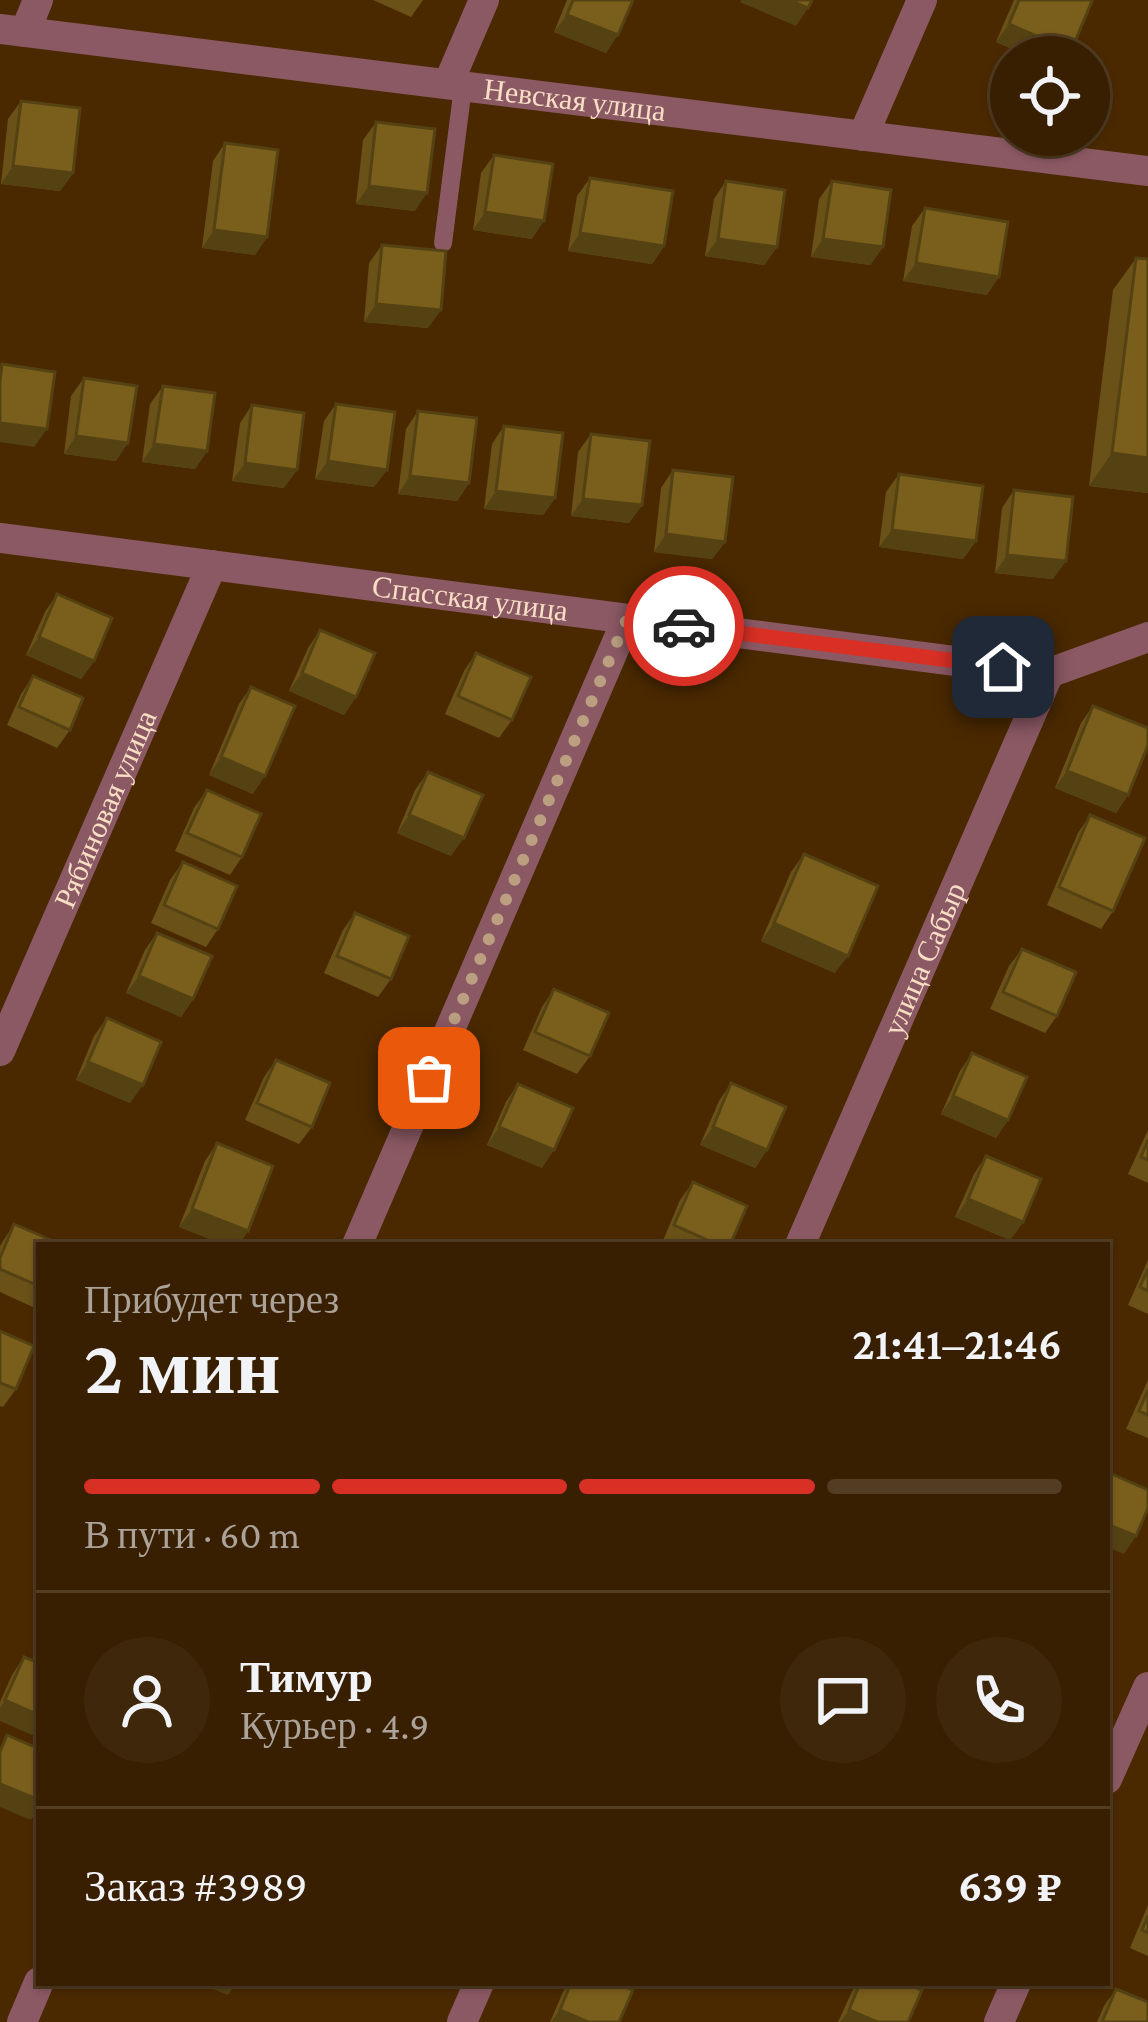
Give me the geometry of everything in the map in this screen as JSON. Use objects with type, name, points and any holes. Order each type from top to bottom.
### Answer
[{"type":"street","points":[[12,31],[38,0]]},
{"type":"street","points":[[455,86],[484,0]]},
{"type":"street","points":[[863,136],[922,0]]},
{"type":"street","name":"Невская улица","points":[[12,31],[1148,171]]},
{"type":"street","name":"Спасская улица","points":[[0,538],[1049,673],[1148,637]]},
{"type":"street","name":"Рябиновая улица","points":[[0,1051],[212,566]]},
{"type":"street","points":[[358,1242],[627,619]]},
{"type":"street","name":"улица Сабыр","points":[[801,1242],[1049,673]]},
{"type":"street","points":[[1110,1772],[1148,1687]]},
{"type":"street","points":[[22,2022],[37,1986]]},
{"type":"street","points":[[462,2022],[477,1986]]},
{"type":"street","points":[[999,2022],[1015,1986]]},
{"type":"lane","points":[[443,243],[455,86]]},
{"type":"building","points":[[573,0],[633,0],[618,35],[567,15]]},
{"type":"building","points":[[1019,0],[1092,1],[1077,36],[1037,36],[1009,24]]},
{"type":"building","points":[[21,101],[80,108],[73,173],[13,166]]},
{"type":"building","points":[[376,122],[435,129],[427,193],[369,186]]},
{"type":"building","points":[[225,143],[278,150],[267,237],[214,230]]},
{"type":"building","points":[[494,155],[553,164],[544,221],[485,212]]},
{"type":"building","points":[[590,178],[673,191],[664,246],[580,233]]},
{"type":"building","points":[[726,181],[785,190],[777,247],[718,239]]},
{"type":"building","points":[[832,181],[891,190],[883,247],[823,239]]},
{"type":"building","points":[[925,208],[1008,222],[999,277],[916,263]]},
{"type":"building","points":[[382,245],[446,251],[441,310],[376,304]]},
{"type":"building","points":[[1136,258],[1148,259],[1148,458],[1112,453]]},
{"type":"building","points":[[2,364],[55,372],[47,429],[0,423]]},
{"type":"building","points":[[84,378],[137,386],[128,443],[76,436]]},
{"type":"building","points":[[163,386],[215,393],[207,451],[154,444]]},
{"type":"building","points":[[336,404],[395,412],[387,470],[328,461]]},
{"type":"building","points":[[252,405],[304,413],[297,470],[245,463]]},
{"type":"building","points":[[418,411],[477,418],[469,483],[410,476]]},
{"type":"building","points":[[504,426],[563,433],[555,498],[496,491]]},
{"type":"building","points":[[591,434],[650,441],[642,505],[583,499]]},
{"type":"building","points":[[673,470],[733,477],[725,542],[666,534]]},
{"type":"building","points":[[899,474],[983,486],[976,541],[892,530]]},
{"type":"building","points":[[1014,490],[1073,497],[1066,561],[1007,555]]},
{"type":"building","points":[[57,594],[112,618],[94,661],[39,637]]},
{"type":"building","points":[[320,630],[375,653],[356,697],[302,673]]},
{"type":"building","points":[[476,653],[531,677],[512,720],[458,696]]},
{"type":"building","points":[[33,676],[83,698],[70,730],[19,707]]},
{"type":"building","points":[[251,687],[295,706],[265,776],[221,757]]},
{"type":"building","points":[[1093,706],[1148,728],[1148,745],[1128,795],[1067,771]]},
{"type":"building","points":[[428,772],[483,795],[464,838],[409,815]]},
{"type":"building","points":[[207,790],[261,814],[242,857],[187,833]]},
{"type":"building","points":[[1090,815],[1145,838],[1113,911],[1059,887]]},
{"type":"building","points":[[804,854],[878,886],[848,956],[774,923]]},
{"type":"building","points":[[183,862],[237,886],[218,929],[164,905]]},
{"type":"building","points":[[355,913],[409,936],[391,979],[337,956]]},
{"type":"building","points":[[157,933],[212,956],[193,999],[139,976]]},
{"type":"building","points":[[1022,949],[1076,972],[1057,1016],[1003,992]]},
{"type":"building","points":[[554,989],[609,1013],[590,1056],[535,1032]]},
{"type":"building","points":[[107,1018],[161,1042],[143,1085],[88,1062]]},
{"type":"building","points":[[972,1053],[1027,1077],[1008,1120],[953,1096]]},
{"type":"building","points":[[276,1060],[330,1083],[312,1127],[257,1103]]},
{"type":"building","points":[[731,1083],[786,1107],[767,1150],[713,1127]]},
{"type":"building","points":[[518,1084],[573,1108],[554,1150],[499,1127]]},
{"type":"building","points":[[217,1143],[273,1166],[248,1231],[192,1209]]},
{"type":"building","points":[[986,1156],[1041,1179],[1023,1222],[968,1199]]},
{"type":"building","points":[[693,1182],[747,1206],[731,1242],[712,1242],[674,1225]]},
{"type":"building","points":[[14,1224],[55,1242],[36,1242],[36,1285],[0,1269]]},
{"type":"building","points":[[0,1331],[34,1346],[16,1389],[0,1383]]},
{"type":"building","points":[[1148,1390],[1148,1415],[1139,1411]]},
{"type":"building","points":[[1110,1473],[1148,1490],[1148,1508],[1136,1536],[1110,1525]]},
{"type":"building","points":[[24,1657],[36,1662],[36,1714],[5,1700]]},
{"type":"building","points":[[7,1735],[36,1748],[36,1799],[0,1784],[0,1752]]},
{"type":"building","points":[[570,1986],[633,1990],[619,2022],[588,2022],[560,2010]]},
{"type":"building","points":[[859,1986],[922,1990],[908,2022],[877,2022],[849,2010]]},
{"type":"building","points":[[1116,1989],[1148,2002],[1148,2022],[1102,2022]]},
{"type":"way so far","points":[[429,1078],[627,619],[684,626]]},
{"type":"route","points":[[684,626],[1003,667]]}]
